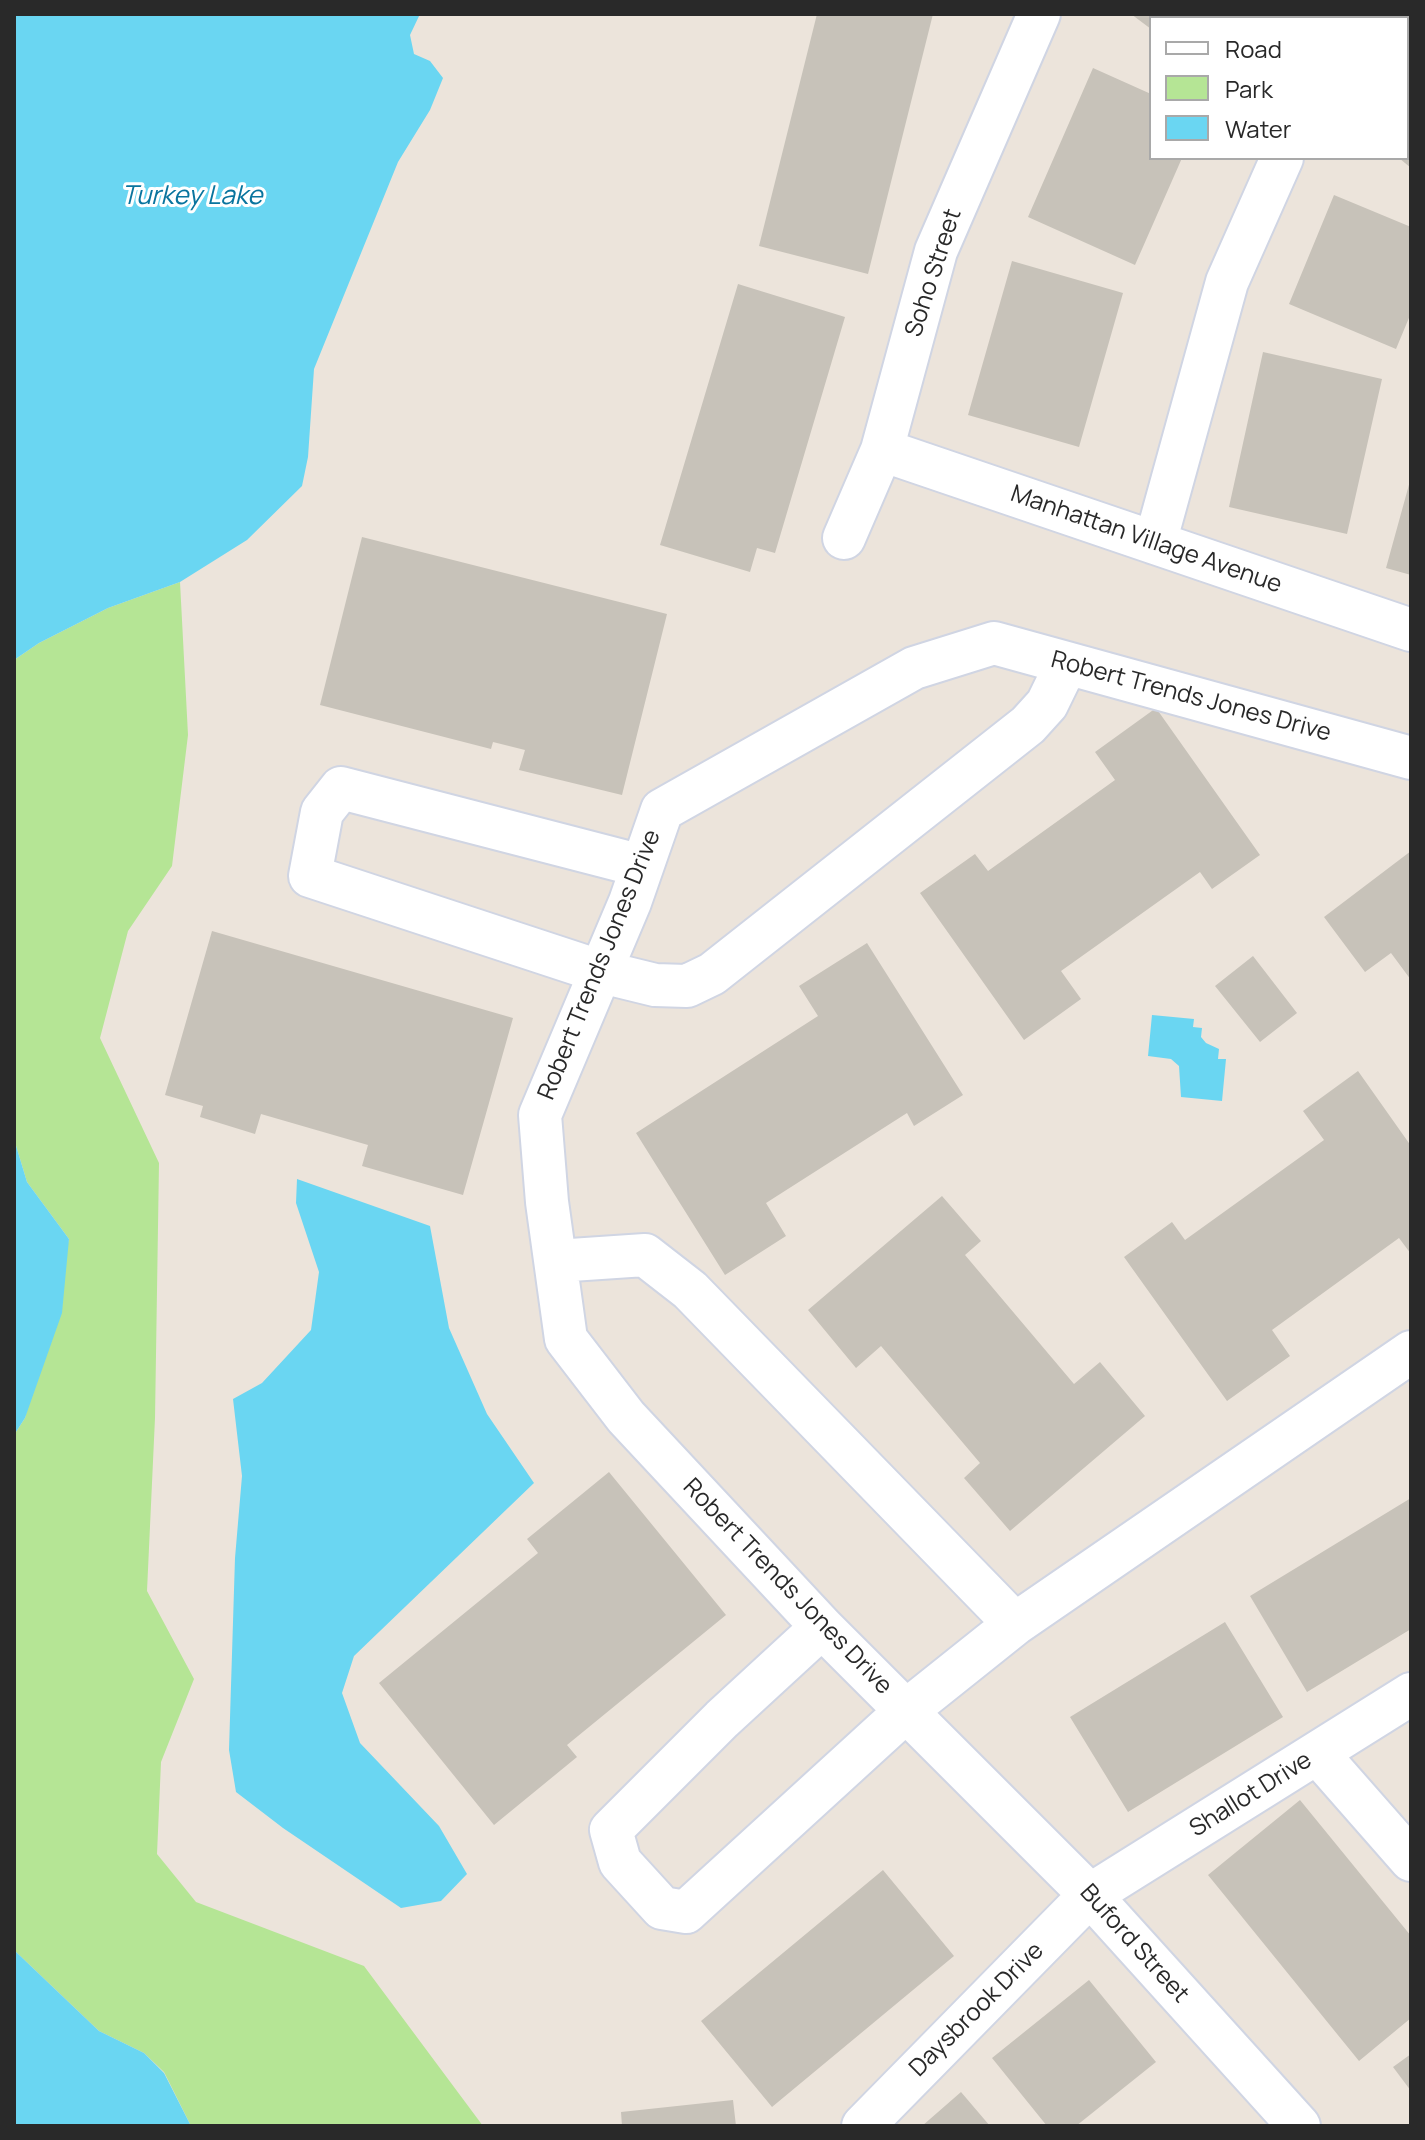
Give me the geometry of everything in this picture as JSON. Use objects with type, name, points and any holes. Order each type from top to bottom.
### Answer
[{"type":"street","name":"Soho Street","points":[[844,538],[882,450],[936,251],[1039,14]]},
{"type":"street","points":[[1155,543],[1227,282],[1281,160]]},
{"type":"street","name":"Manhattan Village Avenue","points":[[882,450],[1411,630]]},
{"type":"street","name":"Robert Trends Jones Drive","points":[[964,1767],[822,1627],[626,1417],[566,1339],[540,1115],[602,972],[662,810],[914,668],[994,643],[1411,758]]},
{"type":"street","points":[[642,866],[341,788],[322,812],[310,876],[602,972],[655,985],[687,986],[712,974],[1028,725],[1047,704],[1067,663]]},
{"type":"street","points":[[556,1261],[645,1255],[690,1290],[1015,1624]]},
{"type":"street","points":[[822,1627],[722,1719],[611,1830],[620,1862],[662,1908],[686,1912],[906,1711],[1015,1624],[1411,1352]]},
{"type":"street","name":"Shallot Drive","points":[[1090,1895],[1411,1694]]},
{"type":"street","points":[[1318,1754],[1411,1860]]},
{"type":"street","name":"Buford Street","points":[[964,1767],[1090,1895],[1299,2126]]},
{"type":"street","name":"Daysbrook Drive","points":[[863,2126],[1090,1895]]},
{"type":"green space","points":[[180,582],[188,735],[172,866],[128,931],[100,1038],[159,1163],[155,1418],[147,1591],[194,1679],[161,1762],[157,1854],[196,1902],[364,1966],[483,2126],[191,2126],[164,2072],[144,2053],[99,2031],[14,1950],[14,1435],[25,1418],[69,1239],[27,1182],[14,1139],[14,660],[39,643],[108,608]]},
{"type":"water","name":"Turkey Lake","points":[[14,14],[420,14],[410,35],[414,54],[430,61],[443,78],[430,110],[398,162],[314,369],[308,457],[302,486],[247,540],[180,582],[108,608],[39,643],[14,660]]},
{"type":"water","points":[[1152,1015],[1194,1019],[1193,1027],[1202,1028],[1201,1037],[1219,1049],[1218,1059],[1226,1059],[1222,1101],[1181,1097],[1179,1066],[1171,1059],[1148,1056]]},
{"type":"water","points":[[14,1139],[27,1182],[69,1239],[62,1313],[25,1418],[14,1435]]},
{"type":"water","points":[[297,1179],[430,1226],[449,1328],[487,1414],[534,1483],[354,1656],[342,1693],[360,1743],[439,1826],[467,1874],[441,1901],[401,1908],[283,1828],[236,1792],[229,1750],[235,1558],[242,1476],[233,1399],[262,1383],[311,1330],[319,1272],[296,1203]]},
{"type":"water","points":[[14,1950],[99,2031],[144,2053],[164,2073],[191,2126],[14,2126]]},
{"type":"building","points":[[817,14],[933,14],[868,274],[759,246]]},
{"type":"building","points":[[1131,14],[1277,14],[1149,16],[1149,28]]},
{"type":"building","points":[[1093,68],[1149,93],[1149,160],[1181,160],[1135,265],[1028,217]]},
{"type":"building","points":[[1411,74],[1411,168],[1401,160],[1409,160]]},
{"type":"building","points":[[1334,195],[1411,227],[1411,313],[1396,349],[1289,304]]},
{"type":"building","points":[[1012,261],[1123,293],[1079,447],[968,415]]},
{"type":"building","points":[[738,284],[845,317],[775,553],[757,548],[750,572],[660,545]]},
{"type":"building","points":[[1263,352],[1382,379],[1347,534],[1229,507]]},
{"type":"building","points":[[1411,481],[1411,575],[1386,568]]},
{"type":"building","points":[[362,537],[667,614],[622,795],[519,770],[525,750],[493,742],[491,749],[320,705]]},
{"type":"building","points":[[1156,708],[1260,855],[1212,889],[1200,872],[1061,971],[1081,999],[1024,1040],[920,893],[975,854],[988,871],[1115,780],[1095,752]]},
{"type":"building","points":[[1411,851],[1411,980],[1391,953],[1365,972],[1324,917]]},
{"type":"building","points":[[212,931],[513,1018],[463,1195],[362,1166],[368,1145],[261,1114],[255,1134],[200,1117],[203,1106],[165,1095]]},
{"type":"building","points":[[867,943],[963,1095],[914,1126],[907,1113],[766,1203],[786,1236],[725,1275],[636,1133],[818,1016],[799,986]]},
{"type":"building","points":[[1253,956],[1297,1013],[1260,1042],[1215,986]]},
{"type":"building","points":[[1358,1071],[1411,1146],[1411,1254],[1399,1238],[1272,1330],[1290,1356],[1227,1401],[1124,1257],[1172,1222],[1185,1240],[1324,1140],[1303,1111]]},
{"type":"building","points":[[942,1196],[981,1241],[965,1255],[1074,1384],[1100,1362],[1145,1416],[1010,1531],[964,1478],[980,1463],[881,1346],[856,1368],[808,1310]]},
{"type":"building","points":[[609,1472],[726,1615],[567,1745],[577,1757],[494,1825],[379,1683],[538,1553],[527,1539]]},
{"type":"building","points":[[1411,1498],[1411,1629],[1307,1692],[1250,1596]]},
{"type":"building","points":[[1225,1622],[1283,1717],[1128,1812],[1070,1717]]},
{"type":"building","points":[[1300,1800],[1411,1936],[1411,2018],[1359,2061],[1208,1875]]},
{"type":"building","points":[[883,1870],[954,1956],[772,2107],[701,2021]]},
{"type":"building","points":[[1089,1980],[1156,2062],[1076,2126],[1047,2126],[992,2058]]},
{"type":"building","points":[[1411,2054],[1411,2091],[1393,2067]]},
{"type":"building","points":[[961,2092],[990,2126],[922,2126]]},
{"type":"building","points":[[733,2100],[736,2126],[622,2126],[621,2112]]}]
